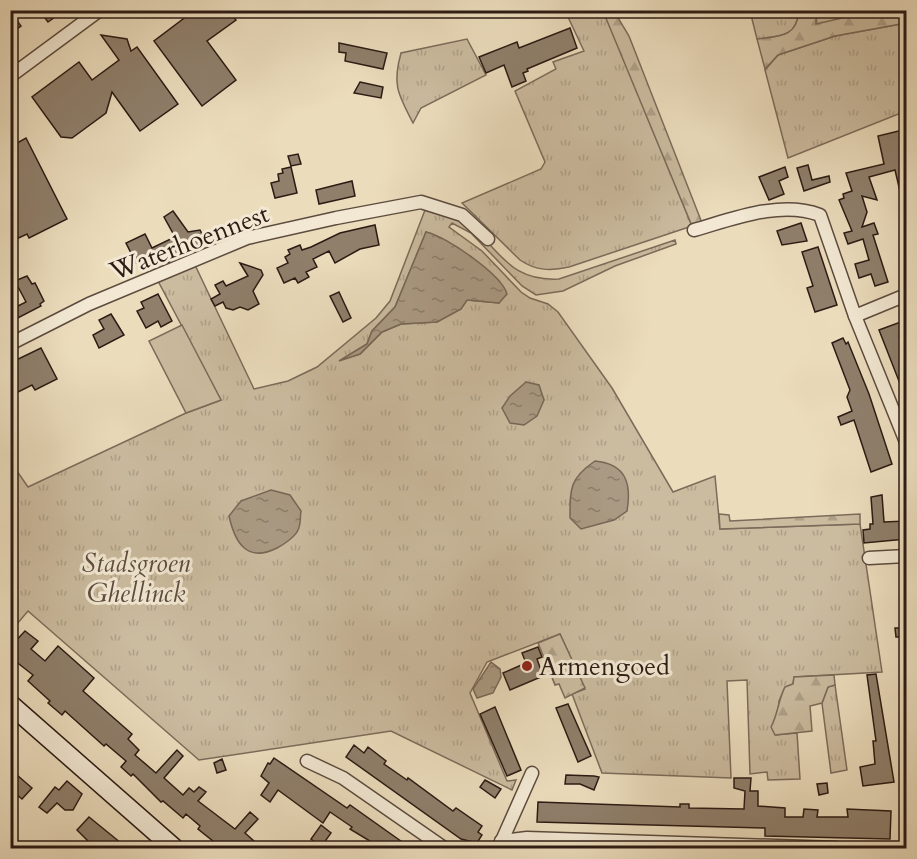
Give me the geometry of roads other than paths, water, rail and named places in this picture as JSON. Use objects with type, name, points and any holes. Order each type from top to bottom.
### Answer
[{"type":"street","points":[[12,75],[100,10]]},
{"type":"street","name":"Waterhoennest","points":[[10,344],[89,304],[247,238],[347,216],[421,202],[462,215],[488,239]]},
{"type":"street","points":[[694,230],[753,213],[788,210],[808,211],[820,215],[855,316],[906,442]]},
{"type":"street","points":[[855,316],[906,295]]},
{"type":"street","points":[[869,558],[906,556]]},
{"type":"street","points":[[10,704],[174,849]]},
{"type":"street","points":[[307,761],[343,777],[444,849]]},
{"type":"street","points":[[500,845],[532,773]]},
{"type":"street","points":[[500,845],[527,838],[707,847],[837,849]]},
{"type":"water","points":[[426,232],[472,257],[495,277],[507,294],[499,303],[467,300],[461,309],[437,322],[401,324],[382,332],[360,354],[339,361],[367,344],[372,331],[395,307]]},
{"type":"water","points":[[526,382],[539,385],[544,400],[537,416],[524,425],[510,423],[502,408],[510,396]]},
{"type":"water","points":[[595,461],[613,466],[624,476],[628,491],[627,511],[614,520],[581,529],[570,518],[571,491],[576,479]]},
{"type":"water","points":[[271,490],[290,495],[301,511],[299,528],[292,538],[277,548],[267,552],[250,552],[239,542],[229,516],[241,501]]},
{"type":"water","points":[[491,662],[500,669],[501,677],[493,693],[477,698],[473,689]]},
{"type":"place","name":"Armengoed","points":[[527,666]]},
{"type":"park label","name":"Stadsgroen Ghellinck","points":[[136,578]]}]
